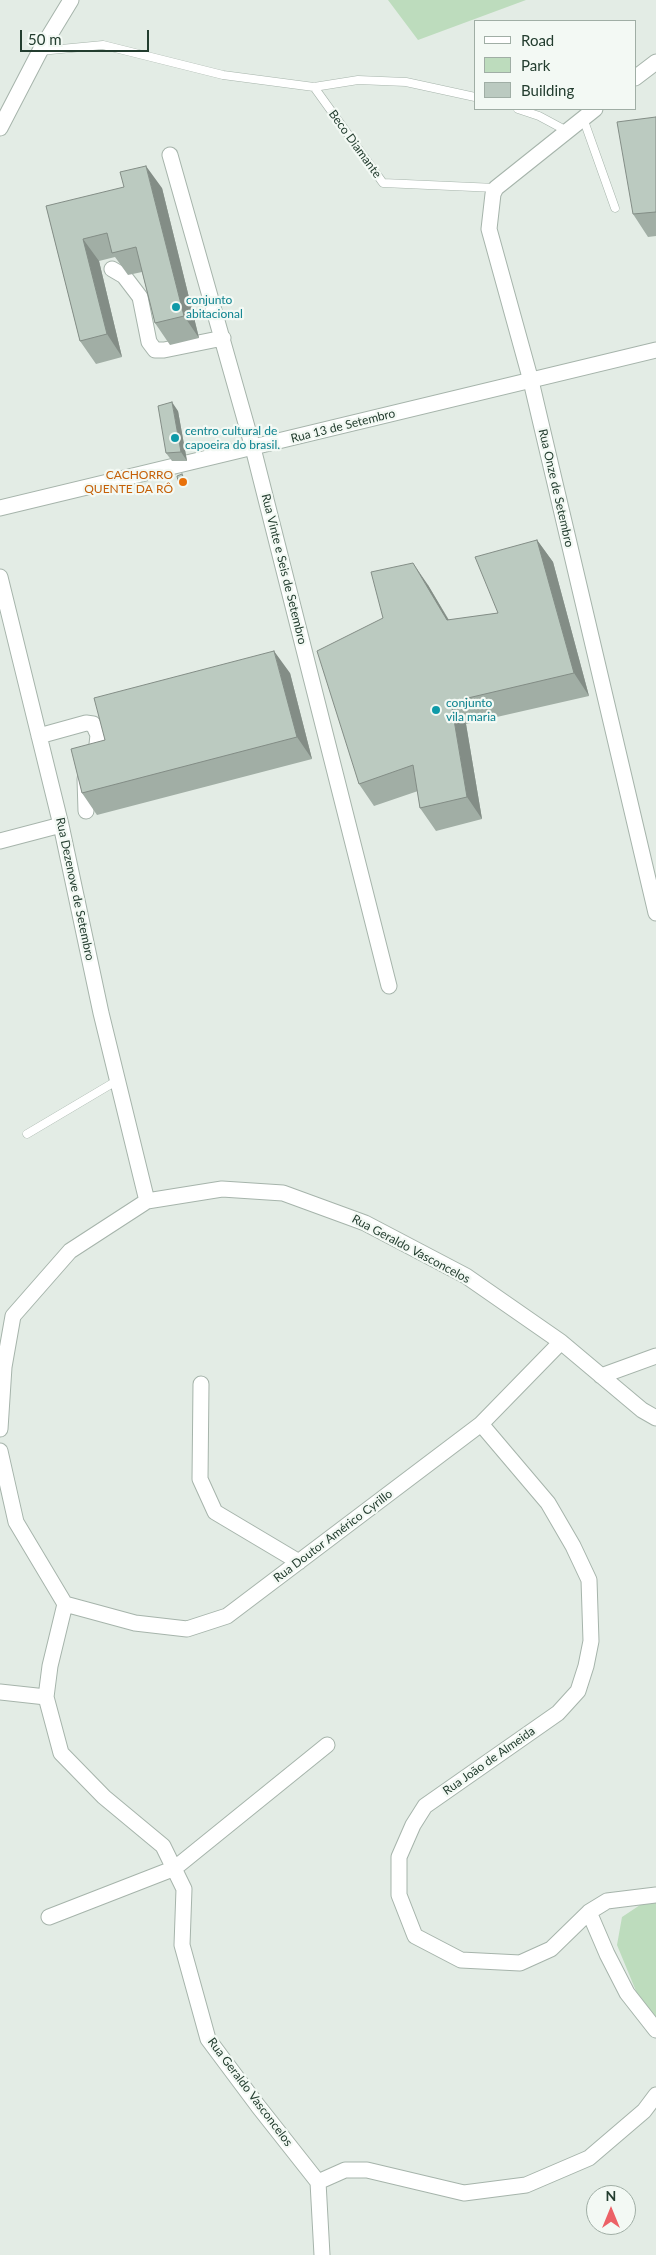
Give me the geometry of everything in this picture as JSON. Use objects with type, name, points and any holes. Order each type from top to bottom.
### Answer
[{"type":"street","points":[[0,128],[40,51],[71,0]]},
{"type":"street","points":[[636,77],[656,62]]},
{"type":"street","points":[[496,188],[589,113]]},
{"type":"street","name":"Rua Vinte e Seis de Setembro","points":[[170,155],[253,448],[389,986]]},
{"type":"street","name":"Rua Onze de Setembro","points":[[496,188],[493,194],[489,229],[531,381],[656,913]]},
{"type":"street","points":[[112,269],[124,276],[140,297],[149,342],[155,350],[164,350],[223,338]]},
{"type":"street","name":"Rua 13 de Setembro","points":[[0,508],[656,350]]},
{"type":"street","name":"Rua Dezenove de Setembro","points":[[0,577],[61,825],[101,1013],[147,1200]]},
{"type":"street","points":[[39,736],[86,723],[93,724],[98,736],[98,751],[95,765],[84,769],[86,811]]},
{"type":"street","points":[[0,841],[61,825]]},
{"type":"street","name":"Rua Geraldo Vasconcelos","points":[[0,1429],[4,1367],[13,1316],[70,1252],[147,1200],[222,1189],[283,1193],[366,1223],[466,1276],[561,1342],[642,1410],[656,1418]]},
{"type":"street","name":"Rua Doutor Américo Cyrillo","points":[[65,1604],[135,1623],[187,1629],[227,1616],[481,1424],[561,1342]]},
{"type":"street","points":[[601,1376],[656,1356]]},
{"type":"street","points":[[201,1384],[200,1479],[215,1512],[299,1562]]},
{"type":"street","name":"Rua João de Almeida","points":[[481,1424],[548,1503],[574,1546],[589,1580],[591,1641],[578,1692],[558,1713],[425,1806],[413,1825],[399,1857],[399,1895],[415,1936],[461,1960],[520,1963],[551,1949],[589,1912],[607,1901],[656,1895]]},
{"type":"street","points":[[0,1451],[16,1522],[65,1604]]},
{"type":"street","name":"Rua Geraldo Vasconcelos","points":[[65,1604],[50,1666],[46,1697],[61,1753],[104,1797],[163,1846],[184,1889],[182,1945],[208,2039],[318,2182]]},
{"type":"street","points":[[0,1692],[46,1697]]},
{"type":"street","points":[[49,1917],[175,1868],[327,1745]]},
{"type":"street","points":[[589,1912],[607,1954],[627,1993],[656,2030]]},
{"type":"street","points":[[322,2255],[318,2182],[345,2170],[366,2170],[464,2193],[526,2185],[589,2158],[644,2111],[656,2095]]},
{"type":"lane","points":[[40,51],[103,45],[223,75],[314,87],[358,80],[406,82],[473,97]]},
{"type":"lane","name":"Beco Diamante","points":[[314,87],[383,183],[496,188]]},
{"type":"lane","points":[[521,110],[539,116],[567,131]]},
{"type":"lane","points":[[589,113],[615,208]]},
{"type":"lane","points":[[27,1134],[118,1080]]},
{"type":"green space","points":[[388,0],[526,0],[418,40]]},
{"type":"green space","points":[[643,1903],[656,1903],[656,2019],[643,2008],[617,1945],[622,1917]]},
{"type":"building","points":[[656,117],[656,212],[633,214],[617,122]]},
{"type":"building","points":[[146,166],[184,316],[155,323],[136,247],[112,253],[107,233],[83,239],[107,334],[80,341],[46,206],[124,187],[120,172]]},
{"type":"building","points":[[172,402],[181,452],[166,453],[158,406]]},
{"type":"building","points":[[182,474],[183,479],[178,481],[177,476]]},
{"type":"building","name":"conjunto vila maria","points":[[537,540],[574,673],[451,702],[467,797],[420,808],[413,765],[359,784],[317,651],[383,618],[371,572],[413,563],[447,620],[498,613],[475,557]]},
{"type":"building","points":[[274,651],[297,737],[82,793],[71,749],[105,740],[94,698]]},
{"type":"place","name":"conjunto abitacional","points":[[176,307]]},
{"type":"place","name":"centro cultural de capoeira do brasil.","points":[[175,438]]},
{"type":"place","name":"CACHORRO QUENTE DA RÔ","points":[[183,482]]},
{"type":"place","name":"conjunto vila maria","points":[[436,710]]}]
